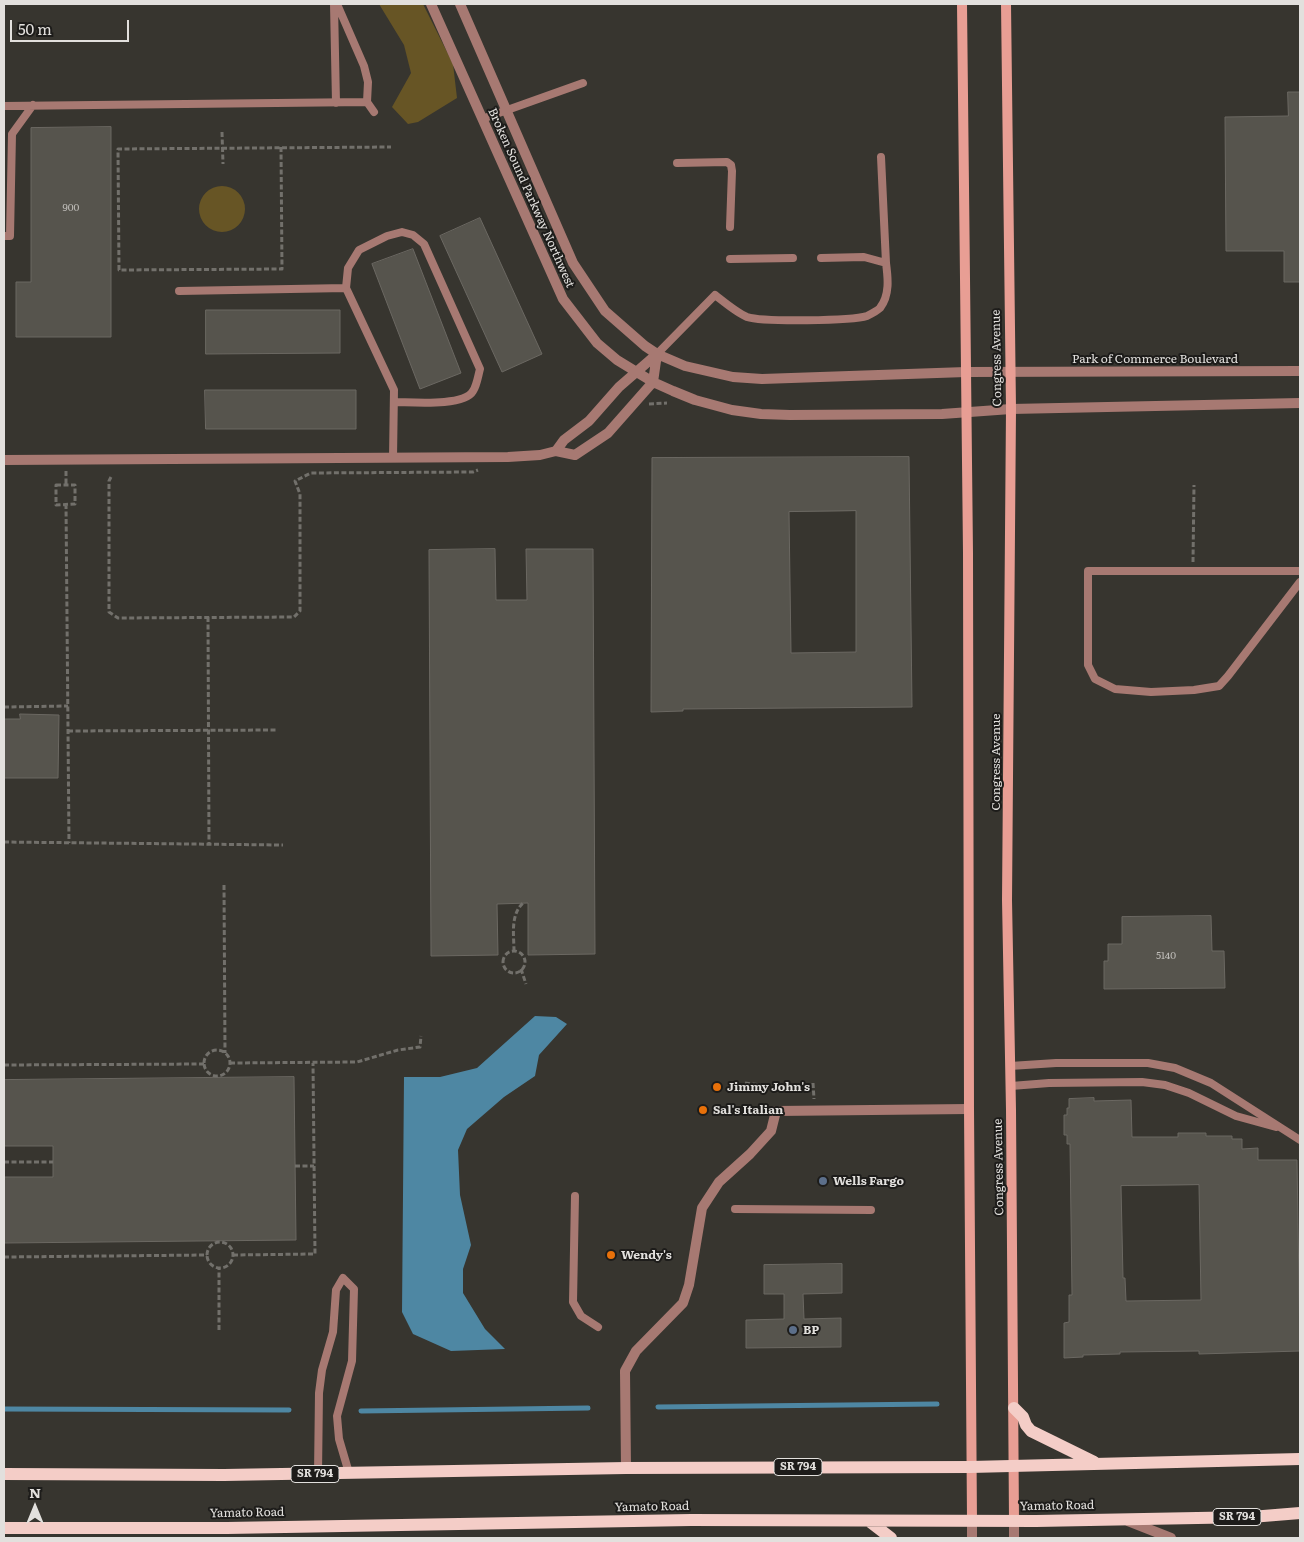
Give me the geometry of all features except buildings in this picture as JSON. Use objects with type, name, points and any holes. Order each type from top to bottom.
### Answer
[{"type":"main road","points":[[962,4],[966,372],[970,1467],[972,1521]]},
{"type":"main road","name":"Congress Avenue","points":[[1006,4],[1011,409],[1008,890],[1014,1521]]},
{"type":"main road","points":[[1014,1408],[1023,1417],[1031,1431],[1097,1464]]},
{"type":"main road","name":"SR 794","points":[[4,1474],[318,1474],[626,1468],[970,1467],[1300,1460]]},
{"type":"main road","name":"Yamato Road","points":[[4,1528],[227,1528],[691,1520],[1014,1521],[1251,1517],[1300,1514]]},
{"type":"main road","points":[[869,1521],[891,1538]]},
{"type":"street","name":"Broken Sound Parkway Northwest","points":[[431,4],[563,299],[597,343],[617,360],[654,382],[695,400],[732,410],[761,414],[942,414],[1011,409]]},
{"type":"street","name":"Broken Sound Parkway Northwest","points":[[460,4],[573,262],[605,311],[645,346],[657,354],[685,366],[743,378],[789,379],[966,372]]},
{"type":"street","points":[[556,451],[564,440],[589,420],[619,387],[657,354]]},
{"type":"street","points":[[4,460],[508,457],[540,455],[556,451],[575,455],[608,433],[654,382],[657,354]]},
{"type":"street","name":"Park of Commerce Boulevard","points":[[966,372],[1300,372]]},
{"type":"street","points":[[1011,409],[1300,403]]},
{"type":"street","points":[[626,1468],[625,1371],[636,1351],[683,1303],[689,1286],[702,1208],[719,1182],[750,1154],[771,1131],[776,1111],[969,1108]]},
{"type":"street","points":[[1123,1518],[1171,1538]]},
{"type":"street","points":[[972,1521],[972,1538]]},
{"type":"street","points":[[1014,1521],[1014,1538]]},
{"type":"lane","points":[[334,4],[336,103]]},
{"type":"lane","points":[[338,4],[364,66],[368,82],[367,102],[374,112]]},
{"type":"lane","points":[[482,119],[582,83]]},
{"type":"lane","points":[[4,106],[367,102]]},
{"type":"lane","points":[[4,236],[10,236],[12,134],[33,105]]},
{"type":"lane","points":[[657,354],[715,295],[747,317],[768,320],[846,319],[866,316],[879,309],[886,297],[888,280],[881,157]]},
{"type":"lane","points":[[677,163],[727,162],[730,165],[732,171],[730,227]]},
{"type":"lane","points":[[393,458],[394,390],[346,288],[348,268],[359,250],[387,236],[402,232],[414,235],[424,244],[480,369],[472,393],[464,399],[450,402],[394,402]]},
{"type":"lane","points":[[821,258],[864,257],[886,263]]},
{"type":"lane","points":[[730,259],[793,258]]},
{"type":"lane","points":[[179,291],[346,288]]},
{"type":"lane","points":[[1300,571],[1088,571],[1088,665],[1095,679],[1115,689],[1151,692],[1194,690],[1219,686],[1300,582]]},
{"type":"lane","points":[[1010,1066],[1056,1063],[1148,1063],[1175,1068],[1211,1083],[1300,1140]]},
{"type":"lane","points":[[1011,1086],[1142,1082],[1165,1085],[1189,1093],[1236,1116],[1282,1129]]},
{"type":"lane","points":[[575,1196],[573,1302],[581,1316],[598,1326]]},
{"type":"lane","points":[[735,1209],[871,1210]]},
{"type":"lane","points":[[318,1474],[319,1393],[322,1370],[333,1332],[336,1290],[343,1278],[354,1289],[352,1361],[337,1416],[339,1439],[348,1473]]},
{"type":"path","points":[[222,132],[223,164]]},
{"type":"path","points":[[281,148],[282,269],[119,270],[118,149],[391,147]]},
{"type":"path","points":[[111,477],[109,481],[109,612],[118,618],[294,617],[300,611],[300,494],[295,481],[311,473],[474,472],[480,468]]},
{"type":"path","points":[[56,485],[75,485],[75,504],[66,504],[56,505],[56,485]]},
{"type":"path","points":[[1193,571],[1194,485]]},
{"type":"path","points":[[66,504],[69,843]]},
{"type":"path","points":[[208,617],[209,844]]},
{"type":"path","points":[[4,707],[68,706]]},
{"type":"path","points":[[68,732],[277,730]]},
{"type":"path","points":[[4,842],[283,845]]},
{"type":"path","points":[[224,886],[225,1053]]},
{"type":"path","points":[[514,951],[514,917],[516,910],[523,903]]},
{"type":"path","points":[[521,970],[513,973],[509,972],[504,966],[504,958],[509,952],[514,951],[521,954],[524,958],[521,970],[526,984]]},
{"type":"path","points":[[230,1064],[357,1062],[398,1050],[420,1047],[421,1036]]},
{"type":"path","points":[[217,1050],[228,1056],[230,1064],[228,1071],[220,1076],[216,1076],[208,1072],[204,1064],[206,1056],[217,1050]]},
{"type":"path","points":[[233,1255],[315,1254],[313,1063]]},
{"type":"path","points":[[4,1065],[204,1064]]},
{"type":"path","points":[[744,1083],[761,1084]]},
{"type":"path","points":[[813,1083],[814,1096]]},
{"type":"path","points":[[4,1162],[53,1162]]},
{"type":"path","points":[[295,1166],[314,1166]]},
{"type":"path","points":[[220,1242],[230,1248],[233,1255],[227,1266],[219,1268],[210,1264],[207,1255],[212,1245],[220,1242]]},
{"type":"path","points":[[4,1258],[207,1255]]},
{"type":"path","points":[[219,1268],[219,1330]]},
{"type":"shaded area","points":[[379,4],[423,4],[453,64],[457,98],[418,122],[408,124],[392,107],[411,73],[404,45]]},
{"type":"shaded area","points":[[217,186],[227,186],[239,192],[244,200],[244,218],[239,226],[231,231],[217,232],[209,229],[202,222],[199,214],[199,204],[202,196],[209,189]]},
{"type":"water","points":[[535,1016],[556,1017],[567,1024],[539,1055],[535,1076],[504,1097],[467,1129],[458,1150],[460,1195],[471,1245],[463,1269],[463,1293],[485,1329],[505,1349],[451,1351],[413,1334],[402,1312],[404,1077],[440,1077],[477,1068]]},
{"type":"waterway","points":[[658,1407],[937,1404]]},
{"type":"waterway","points":[[361,1411],[588,1408]]},
{"type":"waterway","points":[[4,1409],[289,1410]]},
{"type":"place","name":"Jimmy John's","points":[[717,1087]]},
{"type":"place","name":"Sal's Italian","points":[[703,1110]]},
{"type":"place","name":"Wells Fargo","points":[[823,1181]]},
{"type":"place","name":"Wendy's","points":[[611,1255]]},
{"type":"place","name":"BP","points":[[793,1330]]}]
